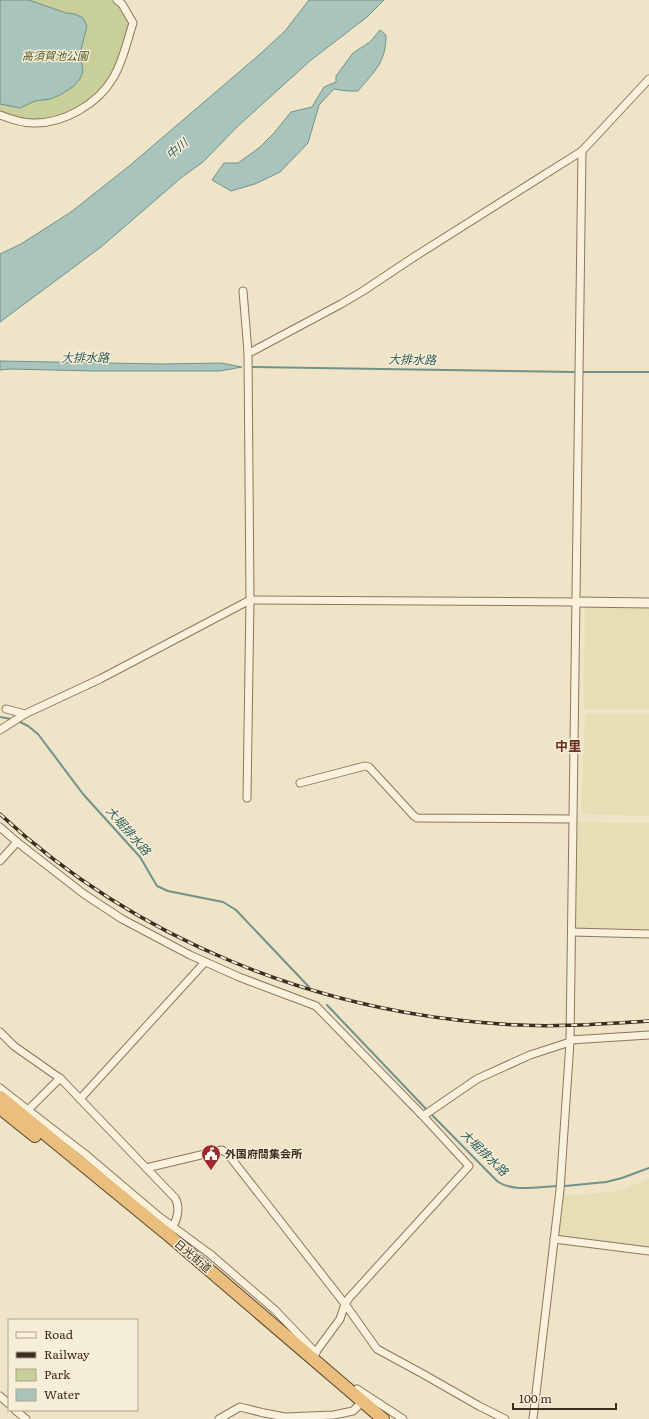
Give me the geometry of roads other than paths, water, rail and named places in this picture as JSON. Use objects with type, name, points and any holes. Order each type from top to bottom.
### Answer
[{"type":"highway","name":"日光街道","points":[[0,1097],[314,1355],[358,1400],[371,1419]]},
{"type":"highway","name":"日光街道","points":[[0,1108],[239,1303],[322,1374],[383,1419]]},
{"type":"street","points":[[0,116],[32,123],[49,122],[76,111],[98,95],[108,85],[113,77],[133,23],[118,0]]},
{"type":"street","points":[[248,354],[341,304],[582,151],[649,80]]},
{"type":"street","points":[[534,1419],[561,1180],[570,1041],[582,151]]},
{"type":"street","points":[[243,291],[248,354],[250,600],[247,798]]},
{"type":"street","points":[[0,730],[25,714],[100,679],[250,600],[649,603]]},
{"type":"street","points":[[6,709],[25,714]]},
{"type":"street","points":[[300,784],[365,766],[369,767],[417,818],[572,819]]},
{"type":"street","points":[[0,827],[84,894],[122,919],[205,962],[239,977],[316,1006],[423,1116],[469,1166],[349,1298],[345,1304],[340,1319],[314,1355],[275,1310],[210,1254],[157,1214],[85,1154],[0,1088]]},
{"type":"street","points":[[0,861],[17,842]]},
{"type":"street","points":[[572,932],[649,934]]},
{"type":"street","points":[[80,1099],[205,962]]},
{"type":"street","points":[[0,1032],[14,1046],[60,1078],[177,1202],[177,1217],[173,1226]]},
{"type":"street","points":[[423,1116],[477,1079],[530,1055],[570,1041],[649,1035]]},
{"type":"street","points":[[28,1110],[60,1078]]},
{"type":"street","points":[[146,1168],[222,1150],[227,1153],[345,1304],[377,1349],[505,1419]]},
{"type":"street","points":[[554,1239],[649,1251]]},
{"type":"street","points":[[219,1419],[240,1407],[285,1417],[334,1415],[353,1411],[358,1400],[357,1390],[403,1419]]},
{"type":"street","points":[[0,1396],[8,1403]]},
{"type":"street","points":[[16,1411],[26,1419]]},
{"type":"water","points":[[0,0],[29,0],[66,13],[75,14],[83,18],[87,26],[80,53],[83,71],[80,79],[74,86],[60,95],[50,99],[35,101],[20,108],[0,104]]},
{"type":"water","name":"中川","points":[[309,0],[384,0],[367,17],[311,60],[238,126],[203,162],[182,177],[101,247],[0,322],[0,254],[21,244],[71,212],[128,167],[259,55],[285,31]]},
{"type":"water","points":[[380,30],[386,35],[384,53],[378,66],[358,91],[334,89],[319,105],[308,143],[280,172],[255,184],[231,191],[212,180],[224,163],[238,163],[259,148],[274,133],[291,112],[312,107],[324,87],[336,82],[336,76],[353,53],[370,42]]},
{"type":"water","points":[[0,361],[162,364],[221,363],[242,367],[220,371],[0,370]]},
{"type":"waterway","name":"大排水路","points":[[250,367],[574,372]]},
{"type":"waterway","name":"大排水路","points":[[582,372],[649,372]]},
{"type":"waterway","name":"大堀排水路","points":[[0,717],[11,719]]},
{"type":"waterway","name":"大堀排水路","points":[[20,722],[38,734],[83,794],[140,857],[157,886],[168,891],[223,902],[236,910],[309,987]]},
{"type":"waterway","name":"大堀排水路","points":[[327,1005],[427,1110]]},
{"type":"waterway","name":"大堀排水路","points":[[431,1114],[498,1182],[511,1187],[519,1188],[556,1186]]},
{"type":"waterway","name":"大堀排水路","points":[[565,1186],[606,1182],[649,1168]]},
{"type":"railway","points":[[0,814],[53,859],[110,898],[170,933],[232,962],[297,986],[364,1004],[432,1017],[501,1024],[556,1026],[649,1021]]},
{"type":"place","name":"外国府間集会所","points":[[211,1171]]},
{"type":"district","name":"中里","points":[[568,746]]},
{"type":"park label","name":"高須賀池公園","points":[[55,56]]}]
